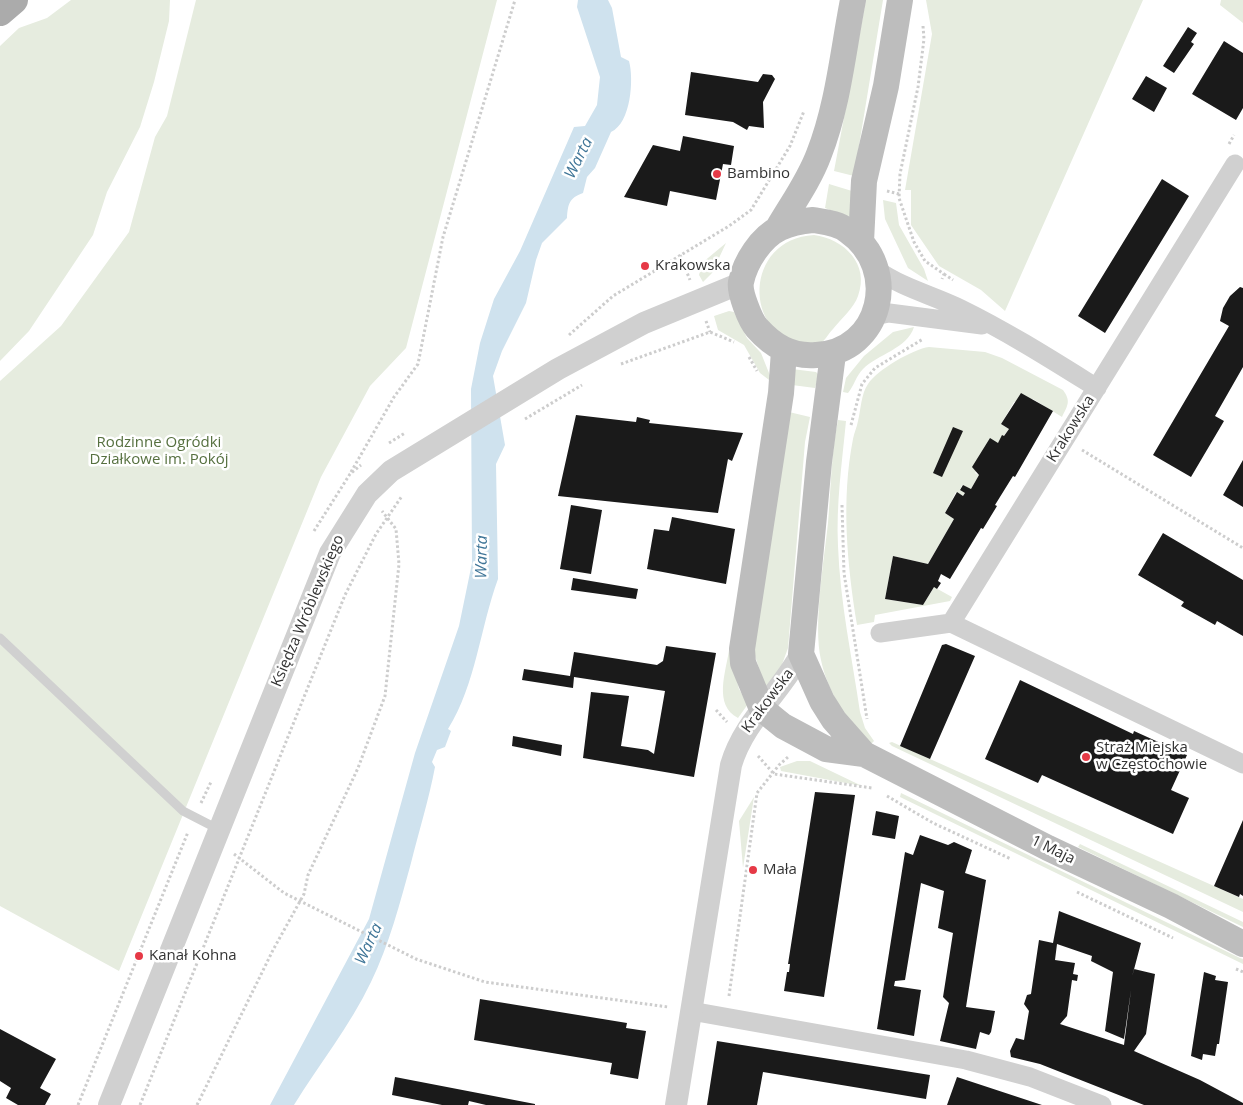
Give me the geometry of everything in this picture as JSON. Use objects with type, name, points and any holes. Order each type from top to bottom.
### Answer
[{"type":"main road","points":[[0,12],[14,0]]},
{"type":"main road","points":[[778,228],[794,222],[813,220],[831,222],[847,230],[861,242],[869,252],[877,270],[879,296],[874,316],[854,341],[832,354],[805,356],[784,351],[768,340],[754,325],[746,307],[741,283],[754,252],[778,228],[801,191],[819,154],[830,116],[852,0]]},
{"type":"main road","points":[[861,242],[864,181],[886,86],[900,0]]},
{"type":"main road","name":"1 Maja","points":[[784,351],[781,393],[742,649],[743,663],[762,709],[782,726],[826,749],[864,754],[1048,848],[1171,906],[1243,944]]},
{"type":"main road","name":"Krakowska","points":[[801,654],[819,462],[832,354]]},
{"type":"main road","name":"1 Maja","points":[[801,654],[822,701],[834,720],[864,754]]},
{"type":"street","name":"Krakowska","points":[[951,623],[1064,440],[1239,164]]},
{"type":"street","name":"Krakowska","points":[[877,270],[896,283],[998,328],[1097,388]]},
{"type":"street","name":"Księdza Wróblewskiego","points":[[109,1105],[330,553],[367,494],[391,470],[558,369],[644,324],[741,283]]},
{"type":"street","name":"Krakowska","points":[[874,316],[889,313],[998,328]]},
{"type":"street","points":[[880,633],[951,623],[1243,764]]},
{"type":"street","name":"Krakowska","points":[[676,1105],[731,765],[740,740],[786,680],[801,654]]},
{"type":"street","points":[[691,1011],[966,1060],[1030,1077],[1102,1105]]},
{"type":"lane","points":[[0,638],[183,811],[216,836]]},
{"type":"path","points":[[197,1105],[273,950],[300,902],[308,875],[358,768],[385,696],[399,564],[396,529],[350,474],[394,397],[418,364],[443,237],[515,0]]},
{"type":"path","points":[[922,20],[924,39],[918,87],[900,174],[899,198],[914,242],[924,261],[944,274],[933,298]]},
{"type":"path","points":[[561,340],[577,330],[613,296],[729,226],[751,210],[790,146],[808,103]]},
{"type":"path","points":[[850,431],[862,384],[875,368],[922,340],[927,331],[928,319]]},
{"type":"path","points":[[614,366],[710,332],[726,337],[742,346]]},
{"type":"path","points":[[746,352],[758,374]]},
{"type":"path","points":[[567,394],[591,380]]},
{"type":"path","points":[[1064,440],[1243,548]]},
{"type":"path","points":[[140,1105],[345,594],[364,555],[386,517],[408,489]]},
{"type":"path","points":[[842,500],[844,573],[868,726]]},
{"type":"path","points":[[724,1017],[757,793],[774,774],[872,788]]},
{"type":"path","points":[[188,832],[216,836],[239,858],[284,893],[312,909],[416,959],[485,982],[691,1011]]},
{"type":"path","points":[[78,1105],[119,1008],[153,920]]},
{"type":"green space","points":[[71,0],[170,0],[169,21],[154,82],[140,127],[107,192],[93,235],[29,331],[0,361],[0,46],[19,28],[47,18]]},
{"type":"green space","name":"Rodzinne Ogródki Działkowe im. Pokój","points":[[196,0],[497,0],[406,348],[370,386],[321,477],[119,971],[0,906],[0,381],[61,326],[129,232],[155,137],[167,116]]},
{"type":"green space","points":[[866,0],[883,0],[854,176],[834,171]]},
{"type":"green space","points":[[926,0],[1143,0],[1005,311],[981,290],[939,266],[911,225],[911,190],[905,190],[932,34]]},
{"type":"green space","points":[[1221,0],[1243,0],[1243,23],[1220,5]]},
{"type":"green space","points":[[829,184],[852,191],[851,215],[848,217],[825,208]]},
{"type":"green space","points":[[883,200],[896,203],[899,225],[924,269],[928,281],[908,268],[885,219]]},
{"type":"green space","points":[[814,235],[825,237],[835,242],[852,255],[857,264],[861,284],[854,305],[824,340],[817,345],[805,344],[785,337],[770,325],[762,307],[760,288],[764,269],[774,253],[791,241]]},
{"type":"green space","points":[[726,243],[712,273],[703,282],[699,275],[702,263]]},
{"type":"green space","points":[[729,311],[734,312],[747,338],[761,353],[773,383],[760,373],[744,345],[718,330],[714,316]]},
{"type":"green space","points":[[914,327],[905,341],[869,364],[863,369],[848,393],[843,392],[846,378],[864,356],[893,332]]},
{"type":"green space","points":[[929,347],[985,352],[1002,358],[1063,390],[1068,400],[1067,406],[1062,417],[1033,399],[1014,402],[1001,424],[1009,429],[975,473],[979,475],[971,489],[962,485],[960,490],[965,493],[963,496],[956,492],[945,513],[954,519],[928,564],[893,556],[885,599],[923,605],[934,587],[952,597],[950,601],[875,615],[874,622],[857,625],[850,579],[846,509],[849,462],[863,397],[868,384],[879,373],[905,356]]},
{"type":"green space","points":[[792,369],[816,372],[819,375],[815,388],[792,385]]},
{"type":"green space","points":[[789,412],[810,417],[805,442],[788,648],[780,670],[766,689],[753,650]]},
{"type":"green space","points":[[838,420],[846,421],[838,515],[841,588],[860,712],[865,728],[874,741],[871,744],[846,716],[828,684],[819,646],[820,592]]},
{"type":"green space","points":[[729,650],[739,689],[748,704],[738,718],[730,712],[723,697]]},
{"type":"green space","points":[[892,742],[1243,899],[1243,912],[892,746],[889,743]]},
{"type":"green space","points":[[797,761],[810,761],[862,786],[781,771],[780,767]]},
{"type":"green space","points":[[901,793],[1243,959],[1243,964],[900,797]]},
{"type":"green space","points":[[754,797],[743,868],[739,821]]},
{"type":"green space","points":[[1080,844],[1243,922],[1243,927],[1078,847]]},
{"type":"water","name":"Warta","points":[[578,0],[608,0],[612,8],[621,57],[629,61],[631,89],[623,120],[611,132],[595,168],[587,177],[583,193],[572,199],[567,218],[542,243],[526,303],[502,351],[493,376],[505,445],[496,464],[498,579],[477,656],[465,693],[448,729],[451,731],[445,747],[437,750],[432,762],[435,767],[433,779],[407,878],[389,939],[371,982],[344,1029],[294,1105],[270,1105],[369,919],[415,753],[459,626],[472,563],[471,389],[480,343],[494,299],[520,251],[574,127],[585,126],[597,105],[600,77],[577,7]]},
{"type":"building","points":[[1188,27],[1197,33],[1191,42],[1194,44],[1174,73],[1163,66]]},
{"type":"building","points":[[1224,41],[1243,53],[1243,108],[1236,120],[1192,94]]},
{"type":"building","points":[[691,72],[758,82],[763,74],[772,75],[775,79],[763,102],[764,128],[749,126],[747,130],[733,122],[685,115]]},
{"type":"building","points":[[1146,76],[1167,88],[1154,112],[1132,99]]},
{"type":"building","points":[[683,136],[734,146],[731,165],[723,164],[716,200],[670,191],[667,206],[624,197],[653,145],[680,151]]},
{"type":"building","points":[[1162,179],[1189,196],[1105,333],[1078,316]]},
{"type":"building","points":[[1240,287],[1243,288],[1243,367],[1215,416],[1224,421],[1191,477],[1153,455],[1229,326],[1220,321],[1223,308],[1230,296]]},
{"type":"building","points":[[1021,393],[1053,411],[1015,477],[1013,476],[983,529],[981,528],[950,579],[941,574],[938,581],[941,583],[937,589],[934,587],[923,605],[885,599],[893,556],[928,564],[954,519],[945,513],[957,492],[963,496],[965,493],[960,490],[963,485],[971,489],[979,475],[972,467],[990,438],[998,443],[1002,435],[1004,436],[1009,429],[1001,424]]},
{"type":"building","points":[[576,415],[636,422],[637,417],[650,420],[649,423],[743,433],[732,461],[728,459],[718,513],[558,496]]},
{"type":"building","points":[[953,427],[963,431],[942,477],[933,473]]},
{"type":"building","points":[[1243,460],[1243,507],[1223,495]]},
{"type":"building","points":[[571,505],[602,510],[591,574],[560,569]]},
{"type":"building","points":[[672,517],[735,529],[726,584],[647,569],[654,529],[669,531]]},
{"type":"building","points":[[1163,533],[1243,580],[1243,636],[1217,621],[1215,625],[1181,606],[1184,602],[1138,575]]},
{"type":"building","points":[[573,578],[638,589],[636,599],[571,590]]},
{"type":"building","points":[[946,644],[975,656],[930,759],[900,746],[942,645]]},
{"type":"building","points":[[666,646],[716,653],[694,777],[583,758],[591,692],[629,696],[621,746],[648,750],[654,754],[665,691],[574,677],[573,688],[522,680],[524,669],[570,676],[574,652],[657,665],[663,661]]},
{"type":"building","name":"Straż Miejska w Częstochowie","points":[[1020,680],[1133,734],[1134,731],[1187,755],[1171,790],[1189,798],[1173,834],[1042,775],[1038,783],[985,759]]},
{"type":"building","points":[[513,736],[562,745],[561,756],[512,746]]},
{"type":"building","points":[[815,792],[855,795],[824,997],[784,991],[787,972],[789,972],[790,964],[788,964]]},
{"type":"building","points":[[876,811],[899,816],[895,839],[872,835]]},
{"type":"building","points":[[1243,820],[1243,896],[1240,894],[1239,897],[1214,886]]},
{"type":"building","points":[[920,835],[948,845],[954,842],[972,850],[965,873],[986,880],[966,1007],[995,1011],[991,1032],[989,1035],[980,1032],[976,1049],[940,1041],[949,1003],[943,997],[953,933],[938,928],[944,891],[921,883],[905,980],[895,981],[894,986],[921,990],[914,1036],[877,1029],[905,852],[913,855]]},
{"type":"building","points":[[1059,911],[1141,943],[1134,969],[1155,974],[1146,1034],[1134,1051],[1200,1080],[1243,1103],[1243,1105],[1144,1105],[1040,1064],[1011,1057],[1010,1051],[1016,1038],[1024,1040],[1029,1011],[1024,1004],[1027,995],[1031,994],[1039,940],[1053,943]],"holes":[[[1057,944],[1092,956],[1091,961],[1113,972],[1105,1031],[1124,1039],[1131,990],[1124,1045],[1060,1024],[1067,1016],[1072,980],[1077,981],[1078,975],[1073,974],[1075,963],[1055,960]]]},
{"type":"building","points":[[1204,972],[1216,976],[1215,980],[1228,982],[1219,1044],[1217,1044],[1215,1056],[1203,1054],[1202,1060],[1191,1056]]},
{"type":"building","points":[[480,999],[627,1023],[626,1028],[646,1031],[638,1079],[610,1074],[612,1063],[474,1040]]},
{"type":"building","points":[[0,1029],[56,1059],[40,1088],[51,1094],[45,1105],[18,1105],[6,1098],[11,1088],[0,1081]]},
{"type":"building","points":[[717,1041],[930,1075],[926,1099],[763,1072],[757,1105],[707,1105]]},
{"type":"building","points":[[395,1077],[535,1105],[486,1105],[469,1101],[468,1105],[442,1105],[392,1095]]},
{"type":"building","points":[[957,1077],[1042,1105],[947,1105]]},
{"type":"place","name":"Bambino","points":[[717,174]]},
{"type":"place","name":"Krakowska","points":[[645,266]]},
{"type":"place","name":"Straż Miejska w Częstochowie","points":[[1086,757]]},
{"type":"place","name":"Mała","points":[[753,870]]},
{"type":"place","name":"Kanał Kohna","points":[[139,956]]}]
